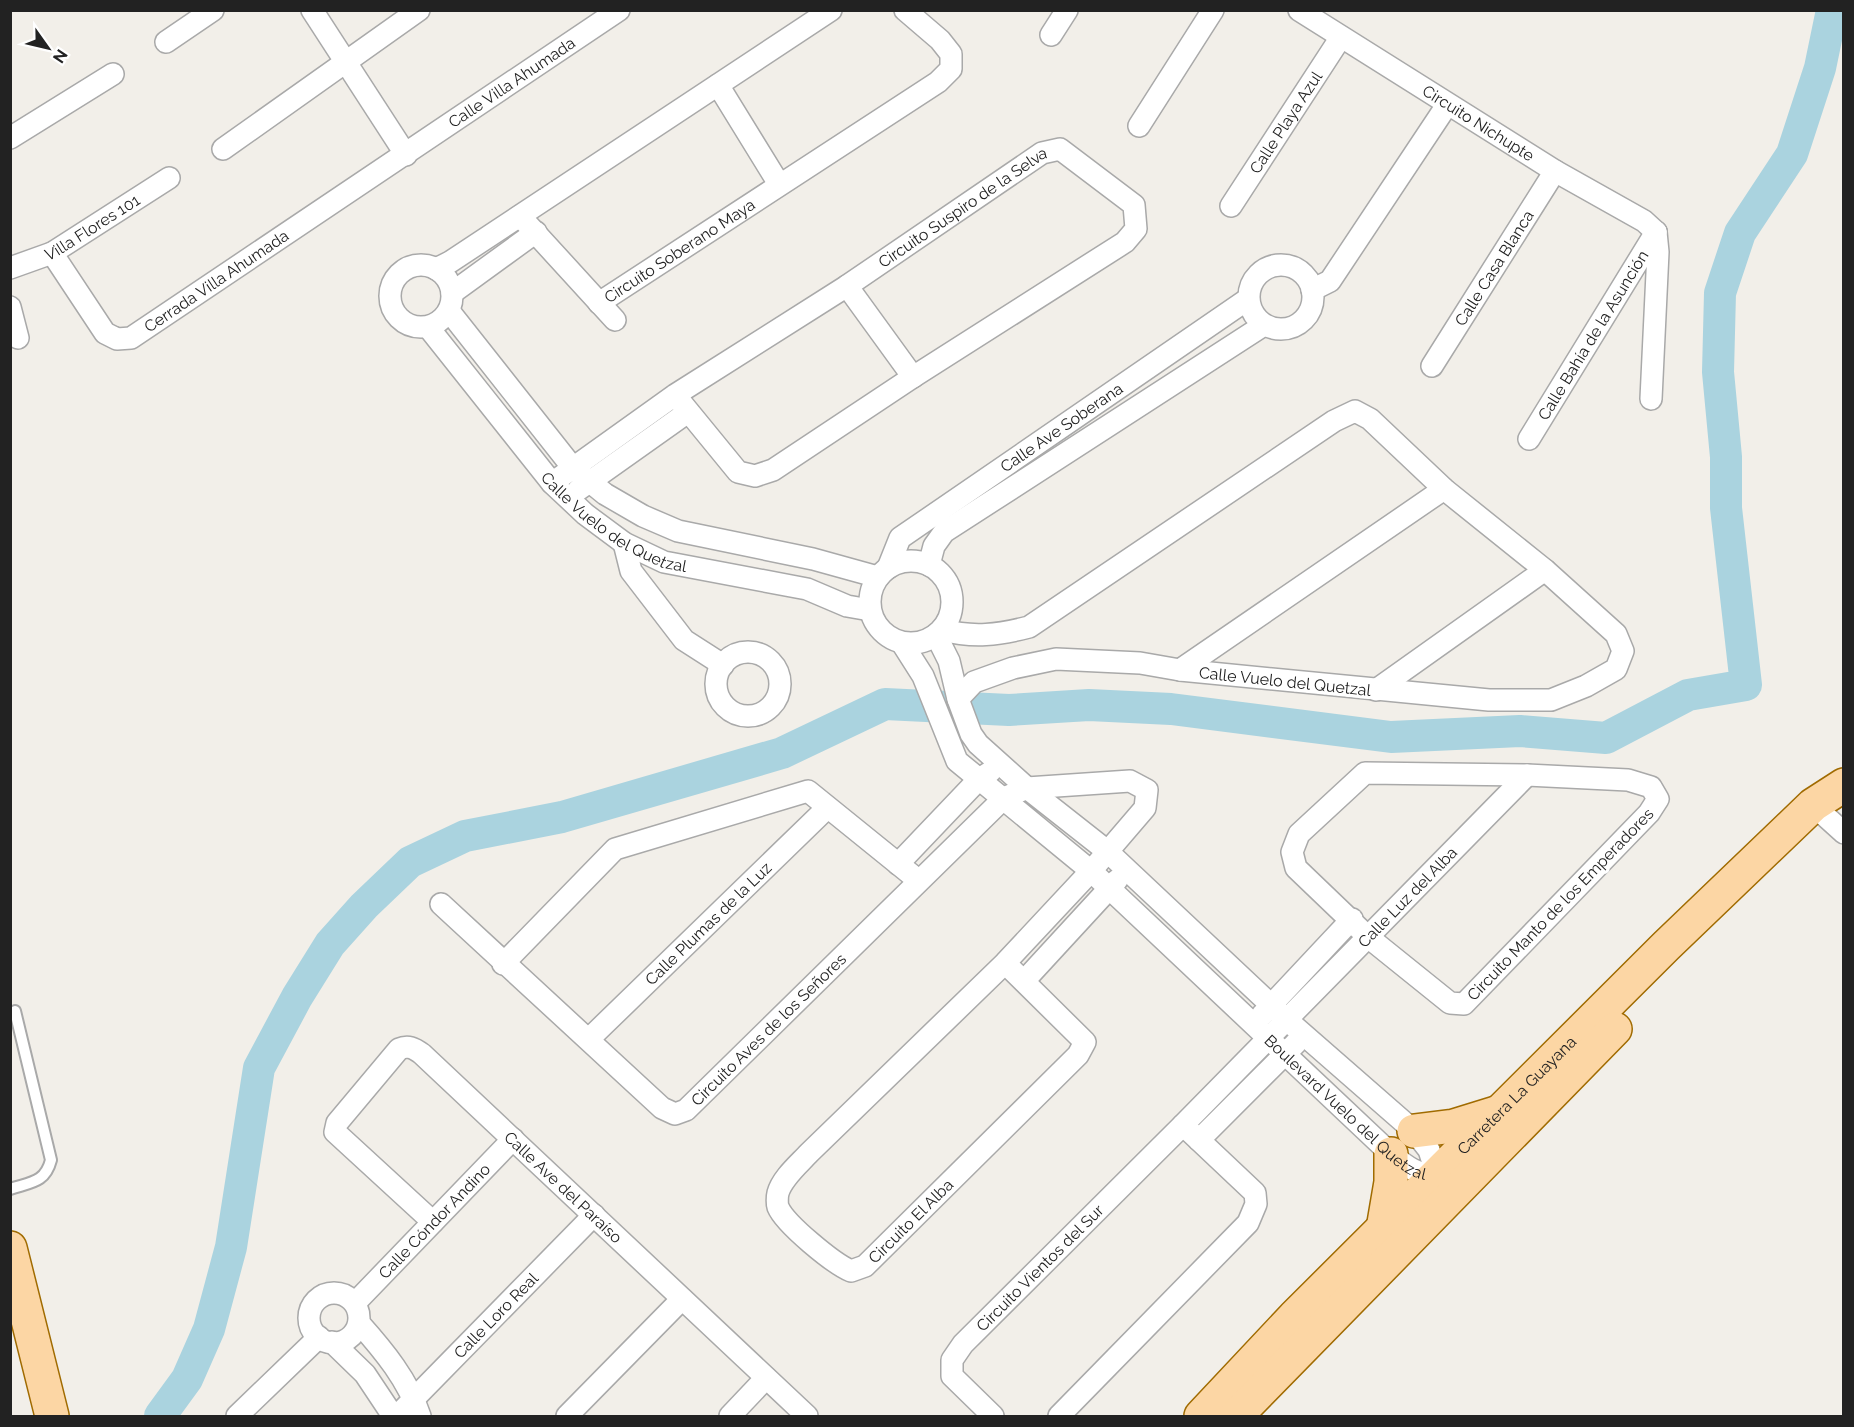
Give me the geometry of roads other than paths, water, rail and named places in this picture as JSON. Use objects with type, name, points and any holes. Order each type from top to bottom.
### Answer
[{"type":"main road","name":"Carretera La Guayana","points":[[1236,1416],[1304,1349],[1737,901],[1827,818],[1843,785]]},
{"type":"main road","name":"Carretera La Guayana","points":[[1201,1416],[1294,1317],[1500,1112],[1827,818]]},
{"type":"main road","points":[[1304,1349],[1316,1326],[1437,1193],[1437,1175],[1452,1175],[1556,1076],[1582,1063]]},
{"type":"main road","points":[[1414,1131],[1454,1126],[1500,1112]]},
{"type":"main road","points":[[1383,1229],[1390,1182],[1391,1155]]},
{"type":"main road","points":[[10,1248],[52,1416]]},
{"type":"street","points":[[166,42],[213,10]]},
{"type":"street","points":[[312,10],[406,155]]},
{"type":"street","points":[[223,150],[418,10]]},
{"type":"street","name":"Calle Villa Ahumada","points":[[406,155],[619,10]]},
{"type":"street","points":[[436,269],[831,10]]},
{"type":"street","name":"Circuito Soberano Maya","points":[[520,216],[599,303],[938,82],[951,69],[951,54],[940,40],[905,10]]},
{"type":"street","points":[[1051,35],[1067,10]]},
{"type":"street","points":[[1139,126],[1213,10]]},
{"type":"street","name":"Circuito Nichupte","points":[[1299,10],[1447,105],[1555,171],[1644,221],[1656,232]]},
{"type":"street","name":"Calle Playa Azul","points":[[1231,206],[1341,37]]},
{"type":"street","points":[[10,138],[113,74]]},
{"type":"street","points":[[718,85],[779,184]]},
{"type":"street","points":[[1312,290],[1330,280],[1447,105]]},
{"type":"street","name":"Circuito Suspiro de la Selva","points":[[567,499],[581,475],[675,395],[847,286],[1042,153],[1060,149],[1134,205],[1136,228],[1125,242],[913,377],[773,470],[755,476],[738,472],[675,395]]},
{"type":"street","name":"Cerrada Villa Ahumada","points":[[52,253],[105,333],[117,339],[131,338],[406,155]]},
{"type":"street","name":"Calle Casa Blanca","points":[[1432,366],[1555,171]]},
{"type":"street","name":"Villa Flores 101","points":[[10,268],[52,253],[169,178]]},
{"type":"street","points":[[450,302],[444,275],[436,269],[418,265],[409,268],[401,273],[391,288],[390,297],[395,314],[410,326],[428,327],[436,324],[450,302],[536,232]]},
{"type":"street","points":[[1652,399],[1658,252],[1656,232]]},
{"type":"street","name":"Calle Bahía de la Asunción","points":[[1529,439],[1656,232]]},
{"type":"street","points":[[1276,265],[1299,270],[1307,279],[1312,290],[1310,312],[1301,322],[1284,329],[1264,325],[1253,314],[1248,299],[1255,277],[1264,269],[1276,265]]},
{"type":"street","points":[[847,286],[913,377]]},
{"type":"street","name":"Calle Ave Soberana","points":[[883,572],[900,538],[1248,299]]},
{"type":"street","name":"Calle Vuelo del Quetzal","points":[[450,302],[581,475],[643,516],[678,531],[883,572]]},
{"type":"street","points":[[599,303],[615,320]]},
{"type":"street","points":[[10,307],[18,338]]},
{"type":"street","name":"Calle Ave Soberana","points":[[928,565],[934,546],[944,532],[1264,325]]},
{"type":"street","name":"Calle Vuelo del Quetzal","points":[[428,327],[552,483],[567,499],[624,543],[664,562],[807,589],[847,606],[870,610]]},
{"type":"street","points":[[939,632],[966,636],[994,636],[1029,627],[1334,421],[1355,411],[1370,419],[1444,489],[1545,570],[1376,690]]},
{"type":"street","name":"Circuito Suspiro de la Selva","points":[[552,483],[581,475],[688,412]]},
{"type":"street","points":[[1180,670],[1444,489]]},
{"type":"street","points":[[624,543],[631,571],[684,640],[723,665]]},
{"type":"street","points":[[915,561],[928,565],[947,581],[952,595],[952,609],[939,632],[916,644],[902,643],[887,637],[877,627],[870,610],[870,595],[883,572],[901,562],[915,561]]},
{"type":"street","name":"Calle Vuelo del Quetzal","points":[[958,699],[974,682],[1013,668],[1056,659],[1140,663],[1180,670],[1489,700],[1551,700],[1586,686],[1616,669],[1623,651],[1616,634],[1545,570]]},
{"type":"street","name":"Boulevard Vuelo del Quetzal","points":[[902,643],[923,676],[957,761],[1091,872],[1286,1053],[1391,1155],[1411,1170],[1424,1175],[1437,1175],[1429,1150],[1414,1131],[1287,1020],[1107,851],[1000,765],[971,734],[958,699],[939,632]]},
{"type":"street","points":[[898,864],[979,779],[1000,765]]},
{"type":"street","name":"Circuito Manto de los Emperadores","points":[[1365,773],[1527,775],[1629,780],[1651,787],[1658,799],[1649,813],[1464,1004],[1450,1003],[1437,994],[1368,937],[1352,919],[1296,868],[1292,852],[1299,834],[1365,773]]},
{"type":"street","name":"Calle Luz del Alba","points":[[1261,1031],[1287,1020],[1527,775]]},
{"type":"street","name":"Circuito El Alba","points":[[1005,963],[1084,1042],[1078,1055],[865,1266],[851,1271],[839,1266],[786,1218],[777,1206],[778,1192],[809,1153],[1005,963],[1091,872],[1145,808],[1147,790],[1130,781],[1028,788]]},
{"type":"street","points":[[1004,798],[1028,788]]},
{"type":"street","points":[[503,964],[615,849],[808,791],[918,880]]},
{"type":"street","name":"Circuito Aves de los Señores","points":[[441,904],[503,964],[589,1039],[662,1108],[675,1114],[686,1110],[1004,798]]},
{"type":"street","name":"Calle Plumas de la Luz","points":[[589,1039],[827,808]]},
{"type":"street","points":[[1024,981],[1126,870]]},
{"type":"street","name":"Calle Luz del Alba","points":[[1261,1031],[1272,1005],[1352,919]]},
{"type":"street","name":"Circuito Vientos del Sur","points":[[993,1416],[952,1376],[952,1360],[963,1344],[1183,1125],[1261,1031]]},
{"type":"street","points":[[1199,1140],[1304,1035]]},
{"type":"street","name":"Calle Ave del Paraíso","points":[[433,1222],[335,1132],[337,1123],[399,1049],[404,1046],[413,1047],[422,1054],[807,1416]]},
{"type":"street","points":[[1059,1416],[1248,1223],[1256,1204],[1255,1193],[1183,1125]]},
{"type":"street","points":[[1391,1155],[1414,1131]]},
{"type":"street","name":"Calle Cóndor Andino","points":[[357,1313],[433,1222],[513,1139]]},
{"type":"street","name":"Calle Loro Real","points":[[395,1416],[417,1407],[594,1215]]},
{"type":"street","points":[[395,1416],[365,1374],[325,1340],[310,1323],[312,1306],[317,1299],[333,1293],[349,1297],[357,1313],[387,1354],[417,1407]]},
{"type":"street","points":[[567,1416],[682,1299]]},
{"type":"street","points":[[237,1416],[325,1340],[352,1336],[357,1313]]},
{"type":"street","points":[[730,1416],[766,1378]]},
{"type":"lane","points":[[10,1189],[38,1180],[48,1173],[51,1160],[15,1011]]},
{"type":"waterway","points":[[160,1416],[187,1379],[209,1329],[231,1247],[259,1068],[297,997],[330,944],[364,906],[410,862],[465,836],[562,817],[782,753],[885,704],[1009,710],[1089,705],[1171,709],[1391,737],[1520,731],[1606,738],[1688,695],[1746,685],[1726,508],[1726,457],[1718,372],[1720,293],[1740,233],[1792,154],[1820,68],[1832,10]]}]
